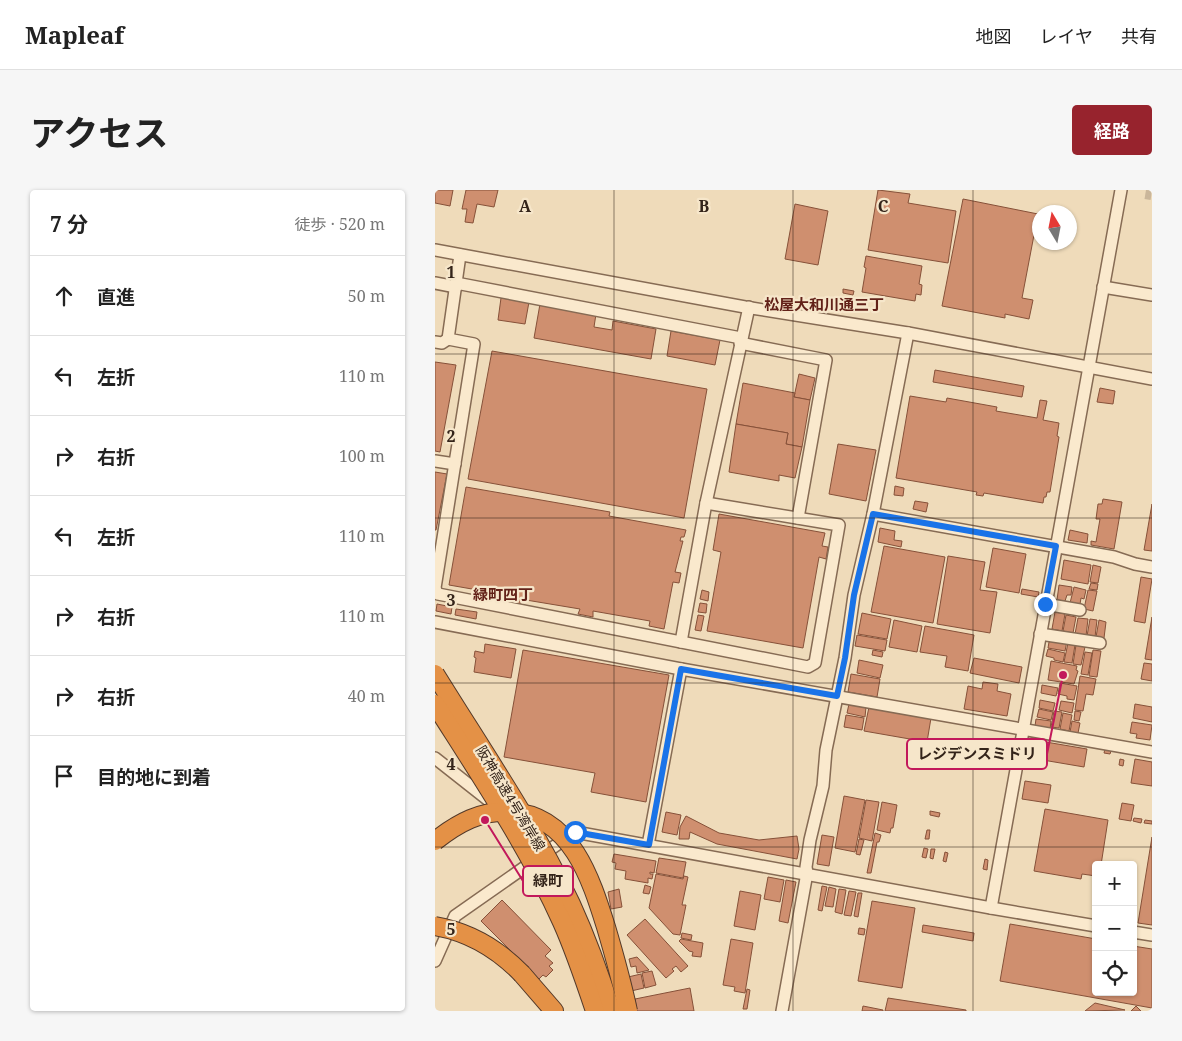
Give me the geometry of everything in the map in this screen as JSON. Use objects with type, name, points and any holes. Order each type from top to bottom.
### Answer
[{"type":"highway","name":"阪神高速4号湾岸線","points":[[435,674],[503,782],[551,865],[586,938],[611,1011]]},
{"type":"highway","name":"阪神高速4号湾岸線","points":[[435,704],[509,822],[538,874],[562,922],[581,968],[595,1011]]},
{"type":"highway","points":[[435,841],[469,819],[499,811],[531,815],[558,832],[573,848],[589,878],[613,949],[628,1011]]},
{"type":"highway","points":[[435,926],[454,930],[483,942],[509,960],[554,1011]]},
{"type":"highway","points":[[435,937],[480,946],[508,962],[522,974]]},
{"type":"street","points":[[991,908],[1121,190]]},
{"type":"street","points":[[435,250],[749,307],[908,333],[1152,379]]},
{"type":"street","points":[[448,339],[460,255]]},
{"type":"street","points":[[435,284],[456,285],[741,340],[825,360],[798,518]]},
{"type":"street","points":[[1103,287],[1152,296]]},
{"type":"street","points":[[681,642],[706,503],[749,307]]},
{"type":"street","points":[[782,1011],[807,874],[807,858],[823,786],[826,750],[845,658],[854,595],[873,514],[908,333]]},
{"type":"street","points":[[435,342],[442,343],[448,339],[474,344],[455,464],[438,545],[435,588],[438,594],[808,666],[815,663],[839,526],[706,503]]},
{"type":"street","points":[[435,461],[455,464]]},
{"type":"street","points":[[873,514],[1114,557],[1152,567]]},
{"type":"street","points":[[1045,604],[1080,610]]},
{"type":"street","points":[[435,622],[681,669],[1152,752]]},
{"type":"street","points":[[1040,634],[1100,643]]},
{"type":"street","points":[[649,845],[681,669]]},
{"type":"street","points":[[435,758],[491,802],[536,858],[561,900],[590,966],[604,1011]]},
{"type":"street","points":[[435,961],[455,916],[575,832],[1092,925]]},
{"type":"street","points":[[1137,933],[1152,935]]},
{"type":"building","points":[[435,190],[453,190],[450,206],[435,203]]},
{"type":"building","points":[[466,190],[498,190],[494,207],[477,204],[473,223],[465,222],[467,209],[462,209]]},
{"type":"building","points":[[878,190],[910,194],[908,203],[956,211],[948,263],[868,250]]},
{"type":"building","points":[[963,199],[1032,213],[1032,246],[1022,298],[1033,300],[1029,319],[1005,314],[1005,318],[942,306]]},
{"type":"building","points":[[795,204],[828,211],[818,265],[785,259]]},
{"type":"building","points":[[866,256],[922,266],[919,284],[922,285],[921,295],[916,294],[915,301],[862,292]]},
{"type":"building","points":[[843,289],[854,291],[853,295],[843,293]]},
{"type":"building","points":[[501,298],[529,302],[525,324],[498,320]]},
{"type":"building","points":[[540,304],[596,314],[594,327],[612,330],[613,321],[656,329],[651,359],[534,338]]},
{"type":"building","points":[[671,331],[720,340],[715,365],[667,356]]},
{"type":"building","points":[[492,351],[707,389],[684,518],[468,479]]},
{"type":"building","points":[[435,362],[456,365],[440,452],[435,451]]},
{"type":"building","points":[[935,370],[1024,386],[1022,397],[933,382]]},
{"type":"building","points":[[799,374],[815,378],[810,400],[794,397]]},
{"type":"building","points":[[743,383],[795,393],[794,397],[810,400],[802,447],[786,444],[788,433],[736,424]]},
{"type":"building","points":[[1100,388],[1115,391],[1113,404],[1097,402]]},
{"type":"building","points":[[910,396],[946,402],[947,398],[997,407],[996,411],[1037,418],[1040,400],[1047,401],[1043,420],[1059,423],[1057,436],[1059,437],[1050,492],[1047,492],[1043,503],[984,493],[983,496],[976,495],[977,492],[896,478]]},
{"type":"building","points":[[736,424],[788,433],[786,444],[802,447],[795,478],[779,475],[779,481],[729,472]]},
{"type":"building","points":[[838,444],[876,450],[866,501],[829,494]]},
{"type":"building","points":[[435,472],[447,474],[436,530],[435,530]]},
{"type":"building","points":[[895,486],[904,488],[903,496],[894,495]]},
{"type":"building","points":[[466,487],[610,512],[609,516],[686,530],[684,537],[681,537],[680,541],[683,541],[675,572],[681,573],[679,583],[673,582],[664,629],[649,626],[650,621],[593,611],[593,617],[578,614],[580,609],[520,599],[520,604],[511,602],[512,596],[449,585]]},
{"type":"building","points":[[1103,499],[1122,502],[1114,549],[1091,545],[1091,541],[1096,542],[1100,519],[1096,519],[1098,504],[1102,504]]},
{"type":"building","points":[[915,501],[928,503],[926,512],[913,509]]},
{"type":"building","points":[[1152,504],[1152,551],[1144,550]]},
{"type":"building","points":[[719,514],[825,533],[822,546],[828,547],[826,559],[819,557],[803,648],[707,631],[721,552],[713,550]]},
{"type":"building","points":[[880,528],[895,531],[894,540],[902,541],[901,547],[878,542]]},
{"type":"building","points":[[1070,530],[1088,534],[1087,543],[1068,540]]},
{"type":"building","points":[[884,546],[945,557],[933,623],[871,612]]},
{"type":"building","points":[[993,548],[1026,554],[1019,593],[986,587]]},
{"type":"building","points":[[948,556],[985,562],[980,590],[997,592],[990,633],[937,624]]},
{"type":"building","points":[[1064,560],[1091,565],[1088,584],[1061,579]]},
{"type":"building","points":[[1093,565],[1101,567],[1098,583],[1090,582]]},
{"type":"building","points":[[1141,577],[1152,579],[1145,623],[1134,621]]},
{"type":"building","points":[[1091,583],[1098,584],[1097,590],[1089,589]]},
{"type":"building","points":[[1059,585],[1072,587],[1071,595],[1067,595],[1065,601],[1057,600]]},
{"type":"building","points":[[1074,587],[1086,590],[1084,599],[1081,598],[1080,604],[1070,603]]},
{"type":"building","points":[[1022,589],[1039,592],[1038,597],[1021,594]]},
{"type":"building","points":[[702,590],[709,592],[708,601],[700,599]]},
{"type":"building","points":[[1088,590],[1097,591],[1093,611],[1084,609]]},
{"type":"building","points":[[700,603],[707,604],[706,613],[698,612]]},
{"type":"building","points":[[437,604],[452,607],[451,614],[436,611]]},
{"type":"building","points":[[456,609],[477,612],[476,619],[455,615]]},
{"type":"building","points":[[1055,612],[1065,614],[1062,631],[1052,629]]},
{"type":"building","points":[[862,613],[891,619],[887,639],[858,634]]},
{"type":"building","points":[[698,615],[704,616],[701,631],[695,630]]},
{"type":"building","points":[[1066,615],[1076,617],[1073,633],[1063,631]]},
{"type":"building","points":[[1152,617],[1152,660],[1145,659]]},
{"type":"building","points":[[1078,618],[1088,619],[1086,636],[1075,634]]},
{"type":"building","points":[[1090,619],[1097,620],[1095,637],[1087,636]]},
{"type":"building","points":[[894,620],[922,626],[917,652],[889,647]]},
{"type":"building","points":[[1099,620],[1106,622],[1104,638],[1096,637]]},
{"type":"building","points":[[925,626],[974,635],[968,671],[945,667],[947,656],[920,652]]},
{"type":"building","points":[[857,635],[887,640],[885,651],[855,646]]},
{"type":"building","points":[[1054,639],[1067,641],[1065,651],[1048,648],[1049,642]]},
{"type":"building","points":[[1068,643],[1075,645],[1072,663],[1064,662]]},
{"type":"building","points":[[485,644],[516,649],[511,678],[474,672],[475,651],[484,653]]},
{"type":"building","points":[[1076,645],[1085,647],[1081,665],[1073,664]]},
{"type":"building","points":[[1048,649],[1065,653],[1063,662],[1046,656]]},
{"type":"building","points":[[523,650],[669,675],[646,802],[591,792],[595,773],[504,757]]},
{"type":"building","points":[[873,650],[883,652],[882,657],[872,655]]},
{"type":"building","points":[[1093,650],[1101,651],[1097,677],[1089,676]]},
{"type":"building","points":[[1085,652],[1092,653],[1088,675],[1081,674]]},
{"type":"building","points":[[974,658],[1022,667],[1019,683],[970,673]]},
{"type":"building","points":[[859,660],[883,665],[880,678],[857,673]]},
{"type":"building","points":[[1051,661],[1077,666],[1076,670],[1078,671],[1074,684],[1048,680]]},
{"type":"building","points":[[1144,663],[1152,664],[1152,681],[1141,679]]},
{"type":"building","points":[[851,674],[880,679],[877,697],[848,692]]},
{"type":"building","points":[[1080,676],[1096,679],[1093,695],[1086,694],[1083,711],[1075,710]]},
{"type":"building","points":[[983,682],[998,684],[997,691],[1011,694],[1007,716],[964,709],[968,686],[982,689]]},
{"type":"building","points":[[1060,683],[1077,686],[1074,700],[1067,699],[1067,696],[1058,694]]},
{"type":"building","points":[[1042,685],[1058,688],[1056,696],[1041,693]]},
{"type":"building","points":[[1040,700],[1055,703],[1053,711],[1039,708]]},
{"type":"building","points":[[1061,701],[1074,703],[1072,713],[1059,710]]},
{"type":"building","points":[[849,704],[866,707],[865,717],[847,713]]},
{"type":"building","points":[[1135,704],[1152,707],[1152,722],[1133,718]]},
{"type":"building","points":[[869,707],[931,718],[927,742],[864,731]]},
{"type":"building","points":[[1039,709],[1053,712],[1051,720],[1037,717]]},
{"type":"building","points":[[1054,711],[1062,712],[1059,728],[1051,727]]},
{"type":"building","points":[[1075,711],[1081,712],[1079,721],[1074,720]]},
{"type":"building","points":[[1063,713],[1072,715],[1069,731],[1060,729]]},
{"type":"building","points":[[846,715],[864,718],[862,730],[844,727]]},
{"type":"building","points":[[1036,719],[1051,721],[1050,729],[1035,726]]},
{"type":"building","points":[[1072,721],[1080,723],[1078,733],[1070,732]]},
{"type":"building","points":[[1132,722],[1152,725],[1150,740],[1136,738],[1137,734],[1130,733]]},
{"type":"building","points":[[1034,740],[1087,749],[1084,767],[1031,758]]},
{"type":"building","points":[[1105,749],[1111,751],[1110,754],[1104,753]]},
{"type":"building","points":[[1120,759],[1124,760],[1123,766],[1119,765]]},
{"type":"building","points":[[1135,759],[1152,762],[1152,786],[1131,783]]},
{"type":"building","points":[[1025,781],[1051,785],[1048,803],[1022,799]]},
{"type":"building","points":[[844,796],[865,800],[855,852],[835,848]]},
{"type":"building","points":[[866,800],[879,802],[872,841],[859,838]]},
{"type":"building","points":[[882,802],[897,805],[893,828],[891,828],[890,833],[877,830]]},
{"type":"building","points":[[1122,803],[1134,805],[1131,821],[1119,819]]},
{"type":"building","points":[[1045,809],[1108,820],[1102,861],[1092,861],[1092,875],[1082,874],[1081,879],[1034,871]]},
{"type":"building","points":[[930,811],[940,813],[939,817],[930,815]]},
{"type":"building","points":[[666,812],[681,815],[677,835],[662,832]]},
{"type":"building","points":[[686,816],[719,833],[759,840],[797,836],[799,849],[797,859],[717,844],[690,832],[689,839],[679,839],[680,827]]},
{"type":"building","points":[[1134,818],[1142,819],[1141,823],[1133,821]]},
{"type":"building","points":[[1145,820],[1152,821],[1152,824],[1144,823]]},
{"type":"building","points":[[927,830],[930,830],[929,839],[925,839]]},
{"type":"building","points":[[875,833],[881,835],[879,842],[877,842],[871,873],[867,873]]},
{"type":"building","points":[[822,835],[834,837],[829,866],[817,864]]},
{"type":"building","points":[[1152,837],[1152,925],[1138,923]]},
{"type":"building","points":[[859,839],[864,840],[860,855],[856,854]]},
{"type":"building","points":[[924,848],[928,849],[926,858],[922,857]]},
{"type":"building","points":[[931,849],[935,849],[933,859],[930,858]]},
{"type":"building","points":[[945,852],[948,853],[946,862],[943,861]]},
{"type":"building","points":[[614,854],[656,861],[654,873],[650,872],[650,874],[653,874],[652,879],[648,878],[648,883],[625,879],[626,871],[615,869],[616,863],[612,862]]},
{"type":"building","points":[[659,858],[686,862],[683,878],[656,873]]},
{"type":"building","points":[[985,859],[988,860],[987,870],[983,869]]},
{"type":"building","points":[[656,874],[683,879],[684,876],[688,877],[682,905],[686,905],[680,935],[673,934],[649,908]]},
{"type":"building","points":[[768,877],[784,880],[780,902],[764,899]]},
{"type":"building","points":[[786,880],[796,882],[788,923],[779,921]]},
{"type":"building","points":[[645,885],[651,887],[649,894],[643,893]]},
{"type":"building","points":[[822,886],[827,887],[822,911],[818,910]]},
{"type":"building","points":[[829,887],[836,889],[833,907],[825,906]]},
{"type":"building","points":[[619,889],[622,907],[611,909],[608,892]]},
{"type":"building","points":[[839,889],[846,890],[842,914],[835,912]]},
{"type":"building","points":[[740,891],[761,895],[755,930],[734,926]]},
{"type":"building","points":[[849,891],[856,892],[851,916],[844,915]]},
{"type":"building","points":[[858,893],[862,893],[858,917],[854,916]]},
{"type":"building","points":[[502,900],[551,950],[545,956],[553,963],[549,966],[553,970],[546,977],[543,975],[539,979],[481,921]]},
{"type":"building","points":[[872,901],[915,908],[902,988],[858,981]]},
{"type":"building","points":[[645,919],[688,966],[681,972],[676,966],[672,969],[674,971],[666,978],[627,935]]},
{"type":"building","points":[[1010,924],[1092,938],[1092,996],[1137,996],[1137,947],[1152,949],[1152,1008],[1000,981]]},
{"type":"building","points":[[923,925],[974,933],[973,941],[922,932]]},
{"type":"building","points":[[859,928],[865,929],[864,935],[858,934]]},
{"type":"building","points":[[682,933],[692,935],[691,940],[681,938]]},
{"type":"building","points":[[681,939],[703,943],[701,957],[692,956],[693,952],[689,951],[679,941]]},
{"type":"building","points":[[731,939],[753,943],[745,993],[734,991],[735,987],[723,985]]},
{"type":"building","points":[[637,957],[649,970],[637,973],[636,966],[631,967],[629,959]]},
{"type":"building","points":[[652,971],[656,985],[645,988],[642,973]]},
{"type":"building","points":[[641,974],[644,988],[631,991],[628,977]]},
{"type":"building","points":[[690,988],[694,1011],[637,1011],[635,999]]},
{"type":"building","points":[[747,989],[750,990],[747,1009],[743,1009]]},
{"type":"building","points":[[888,998],[966,1010],[966,1011],[885,1011]]},
{"type":"building","points":[[1095,1003],[1125,1010],[1085,1011]]},
{"type":"building","points":[[863,1006],[883,1010],[883,1011],[862,1011]]},
{"type":"building","points":[[1136,1006],[1141,1011],[1131,1011]]},
{"type":"tunnel","points":[[1146,190],[1152,191]]},
{"type":"place","name":"レジデンスミドリ","points":[[1063,675]]},
{"type":"place","name":"緑町","points":[[485,820]]},
{"type":"district","name":"松屋大和川通三丁","points":[[824,304]]},
{"type":"district","name":"緑町四丁","points":[[503,594]]},
{"type":"route","points":[[575,832],[649,845],[681,669],[837,696],[845,658],[854,595],[873,514],[1056,546],[1045,604]]}]
